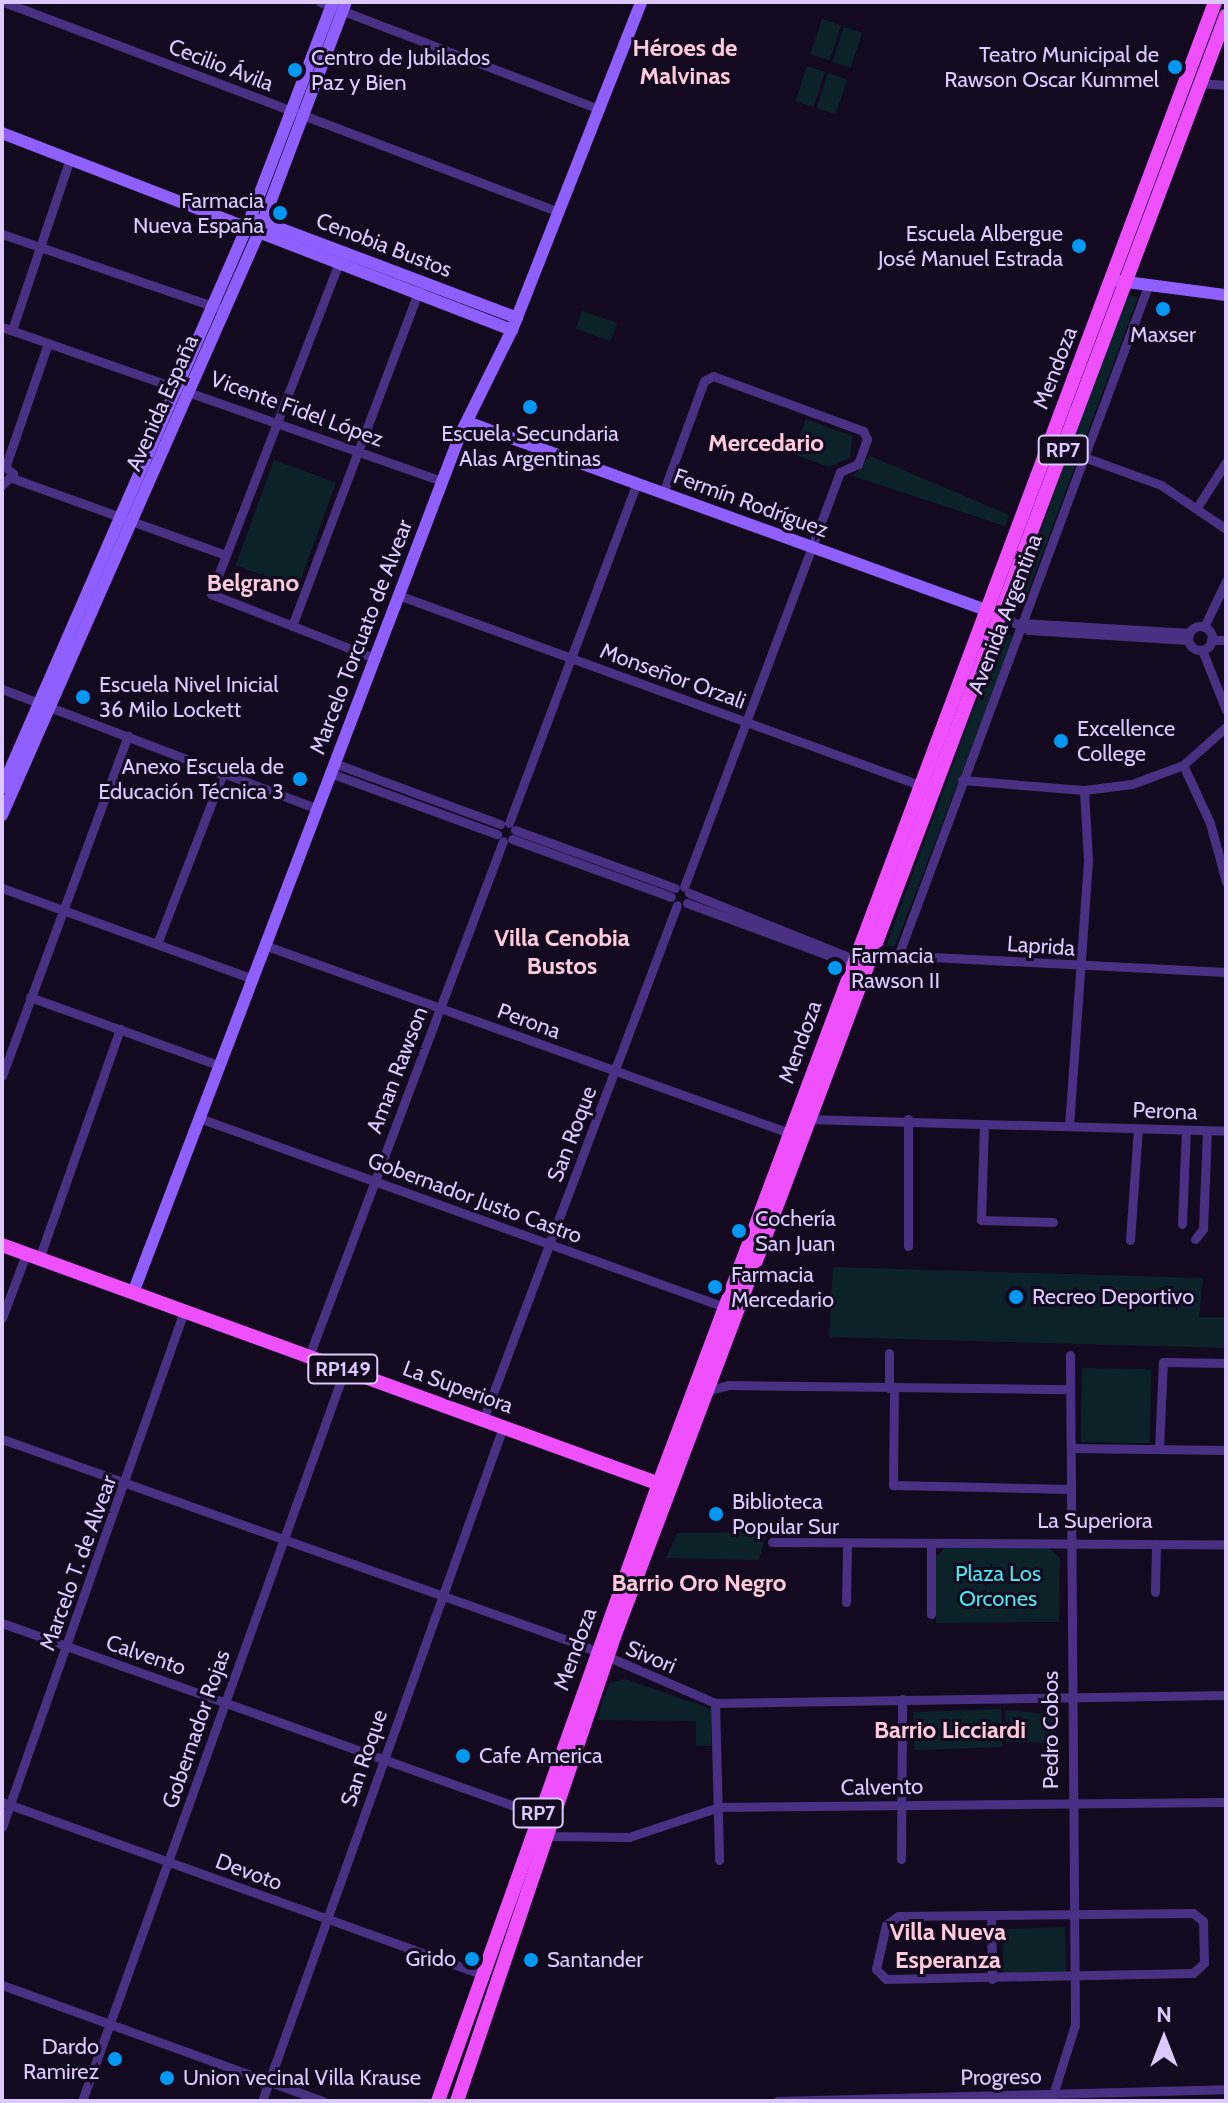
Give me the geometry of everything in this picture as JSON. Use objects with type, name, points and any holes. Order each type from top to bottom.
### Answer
[{"type":"main road","name":"Mendoza","points":[[1119,281],[1215,2]]},
{"type":"main road","name":"Mendoza","points":[[791,1133],[813,1115],[928,788],[1119,281],[1226,16]]},
{"type":"main road","name":"Mendoza","points":[[438,2101],[666,1486],[716,1372],[731,1310],[804,1094],[854,959],[928,788]]},
{"type":"main road","name":"Mendoza","points":[[666,1486],[705,1360],[731,1310],[796,1159],[791,1133]]},
{"type":"main road","name":"La Superiora","points":[[2,1245],[666,1486]]},
{"type":"main road","name":"Mendoza","points":[[457,2101],[544,1836],[544,1816]]},
{"type":"street","name":"Cecilio Ávila","points":[[4,2],[559,212]]},
{"type":"street","name":"Marcelo Torcuato de Alvear","points":[[133,1293],[442,481],[514,324],[599,109],[637,3]]},
{"type":"street","name":"Avenida España","points":[[2,815],[45,704],[218,308],[297,113],[335,5]]},
{"type":"street","points":[[335,5],[599,109]]},
{"type":"street","points":[[1194,60],[1201,82]]},
{"type":"street","points":[[1184,87],[1201,82],[1226,85]]},
{"type":"street","name":"Cenobia Bustos","points":[[2,133],[514,324]]},
{"type":"street","points":[[7,328],[40,247],[70,159]]},
{"type":"street","points":[[2,234],[218,308]]},
{"type":"street","points":[[341,257],[211,594],[374,658]]},
{"type":"street","points":[[1119,281],[1226,295]]},
{"type":"street","name":"Avenida Argentina","points":[[898,956],[1148,286]]},
{"type":"street","points":[[292,626],[420,287]]},
{"type":"street","name":"Vicente Fidel López","points":[[7,328],[442,481]]},
{"type":"street","points":[[48,343],[4,464],[12,478],[226,555]]},
{"type":"street","name":"San Roque","points":[[483,1420],[840,472],[858,464],[863,431],[713,376],[704,381],[663,493]]},
{"type":"street","name":"Fermín Rodríguez","points":[[467,422],[1021,623],[1189,637]]},
{"type":"street","points":[[1084,457],[1198,506],[1226,529]]},
{"type":"street","points":[[1198,506],[1226,462]]},
{"type":"street","points":[[2,485],[12,478]]},
{"type":"street","name":"Aman Rawson","points":[[309,1356],[637,483]]},
{"type":"street","points":[[1226,581],[1204,627],[1189,637],[1202,650],[1226,710]]},
{"type":"street","name":"Monseñor Orzali","points":[[398,595],[928,788]]},
{"type":"street","points":[[1204,627],[1211,640]]},
{"type":"street","points":[[1202,650],[1211,640],[1226,640]]},
{"type":"street","points":[[2,689],[316,808]]},
{"type":"street","name":"Avenida España","points":[[2,788],[45,704]]},
{"type":"street","points":[[962,780],[1084,790],[1132,784],[1183,765],[1226,727]]},
{"type":"street","points":[[2,1076],[7,1045],[30,997],[128,736]]},
{"type":"street","points":[[1183,765],[1210,823],[1226,882]]},
{"type":"street","points":[[332,768],[854,959]]},
{"type":"street","points":[[157,944],[223,773]]},
{"type":"street","points":[[1069,1126],[1077,966],[1088,860],[1084,790]]},
{"type":"street","points":[[2,888],[251,978]]},
{"type":"street","name":"Perona","points":[[264,945],[791,1133]]},
{"type":"street","name":"Laprida","points":[[854,959],[872,954],[1226,972]]},
{"type":"street","points":[[30,997],[218,1065]]},
{"type":"street","points":[[2,1318],[33,1256],[120,1029]]},
{"type":"street","points":[[804,1094],[813,1115]]},
{"type":"street","name":"Perona","points":[[813,1115],[1226,1131]]},
{"type":"street","name":"Gobernador Justo Castro","points":[[199,1118],[731,1310]]},
{"type":"street","points":[[908,1119],[908,1246]]},
{"type":"street","points":[[984,1124],[981,1220],[1053,1222]]},
{"type":"street","points":[[1130,1240],[1138,1129]]},
{"type":"street","points":[[1182,1224],[1186,1130]]},
{"type":"street","points":[[1195,1239],[1203,1229],[1207,1131]]},
{"type":"street","name":"Marcelo T. de Alvear","points":[[2,1827],[6,1803],[67,1647],[184,1311]]},
{"type":"street","points":[[889,1353],[893,1485],[1070,1489]]},
{"type":"street","name":"Pedro Cobos","points":[[1052,2098],[1073,2035],[1069,1801],[1070,1355]]},
{"type":"street","points":[[705,1360],[728,1385]]},
{"type":"street","points":[[1159,1449],[1163,1362],[1226,1363]]},
{"type":"street","name":"Gobernador Rojas","points":[[82,2101],[281,1538],[345,1369]]},
{"type":"street","points":[[692,1395],[728,1385],[1070,1389]]},
{"type":"street","name":"San Roque","points":[[262,2101],[440,1594],[503,1427]]},
{"type":"street","name":"Sivori","points":[[2,1439],[440,1594],[715,1703],[1226,1695]]},
{"type":"street","points":[[1071,1448],[1226,1450]]},
{"type":"street","name":"La Superiora","points":[[772,1542],[1226,1544]]},
{"type":"street","points":[[846,1602],[847,1543]]},
{"type":"street","points":[[931,1543],[931,1614]]},
{"type":"street","points":[[1155,1592],[1156,1544]]},
{"type":"street","name":"Calvento","points":[[2,1623],[544,1816]]},
{"type":"street","points":[[901,1859],[902,1699]]},
{"type":"street","points":[[715,1703],[719,1860]]},
{"type":"street","name":"Calvento","points":[[544,1836],[629,1837],[719,1807],[1069,1801],[1226,1802]]},
{"type":"street","name":"Devoto","points":[[6,1803],[484,1975]]},
{"type":"street","points":[[1072,1915],[1200,1915],[1200,1969],[1072,1977],[886,1979],[876,1963],[886,1925],[898,1916],[1072,1915]]},
{"type":"street","points":[[991,1916],[992,1979]]},
{"type":"street","points":[[2,1985],[323,2101]]},
{"type":"street","name":"Progreso","points":[[777,2101],[1052,2098],[1226,2089]]},
{"type":"green space","points":[[822,19],[841,25],[830,60],[811,54]]},
{"type":"green space","points":[[844,27],[862,33],[851,68],[833,62]]},
{"type":"green space","points":[[807,66],[825,72],[814,107],[796,101]]},
{"type":"green space","points":[[828,73],[847,79],[836,114],[817,108]]},
{"type":"green space","points":[[1126,294],[1138,297],[1023,606],[1014,606]]},
{"type":"green space","points":[[582,311],[617,323],[611,341],[576,329]]},
{"type":"green space","points":[[806,419],[852,436],[850,458],[829,467],[793,454]]},
{"type":"green space","points":[[870,456],[1009,515],[1005,526],[853,476]]},
{"type":"green space","points":[[274,460],[336,483],[298,588],[236,565]]},
{"type":"green space","points":[[1002,632],[1014,637],[895,946],[886,946]]},
{"type":"green space","name":"Recreo Deportivo","points":[[833,1267],[1203,1278],[1199,1317],[1226,1317],[1226,1348],[829,1337]]},
{"type":"green space","points":[[1082,1368],[1151,1369],[1150,1443],[1081,1442]]},
{"type":"green space","points":[[767,1532],[759,1560],[666,1558],[677,1533]]},
{"type":"green space","name":"Plaza Los Orcones","points":[[945,1548],[1049,1548],[1060,1558],[1059,1622],[936,1623],[936,1557]]},
{"type":"green space","points":[[625,1679],[711,1709],[711,1746],[696,1746],[696,1721],[597,1720],[609,1683]]},
{"type":"green space","points":[[1001,1709],[1002,1747],[914,1750],[913,1712]]},
{"type":"green space","points":[[1006,1710],[1056,1715],[1056,1743],[1006,1742]]},
{"type":"green space","points":[[1065,1927],[1067,1974],[1004,1976],[1002,1929]]},
{"type":"place","name":"Teatro Municipal de Rawson Oscar Kummel","points":[[1175,67]]},
{"type":"place","name":"Centro de Jubilados Paz y Bien","points":[[295,70]]},
{"type":"place","name":"Farmacia Nueva España","points":[[280,213]]},
{"type":"place","name":"Escuela Albergue José Manuel Estrada","points":[[1079,246]]},
{"type":"place","name":"Maxser","points":[[1163,309]]},
{"type":"place","name":"Escuela Secundaria Alas Argentinas","points":[[530,407]]},
{"type":"place","name":"Escuela Nivel Inicial 36 Milo Lockett","points":[[83,697]]},
{"type":"place","name":"Excellence College","points":[[1061,741]]},
{"type":"place","name":"Anexo Escuela de Educación Técnica 3","points":[[300,779]]},
{"type":"place","name":"Farmacia Rawson II","points":[[835,968]]},
{"type":"place","name":"Cochería San Juan","points":[[739,1231]]},
{"type":"place","name":"Farmacia Mercedario","points":[[715,1287]]},
{"type":"place","name":"Recreo Deportivo","points":[[1016,1297]]},
{"type":"place","name":"Biblioteca Popular Sur","points":[[716,1514]]},
{"type":"place","name":"Cafe America","points":[[463,1756]]},
{"type":"place","name":"Grido","points":[[472,1959]]},
{"type":"place","name":"Santander","points":[[531,1960]]},
{"type":"place","name":"Dardo Ramirez","points":[[115,2059]]},
{"type":"place","name":"Union vecinal Villa Krause","points":[[167,2078]]},
{"type":"district","name":"Héroes de Malvinas","points":[[685,62]]},
{"type":"district","name":"Mercedario","points":[[766,443]]},
{"type":"district","name":"Belgrano","points":[[253,583]]},
{"type":"district","name":"Villa Cenobia Bustos","points":[[562,952]]},
{"type":"district","name":"Barrio Oro Negro","points":[[699,1583]]},
{"type":"district","name":"Barrio Licciardi","points":[[950,1730]]},
{"type":"district","name":"Villa Nueva Esperanza","points":[[948,1946]]}]
